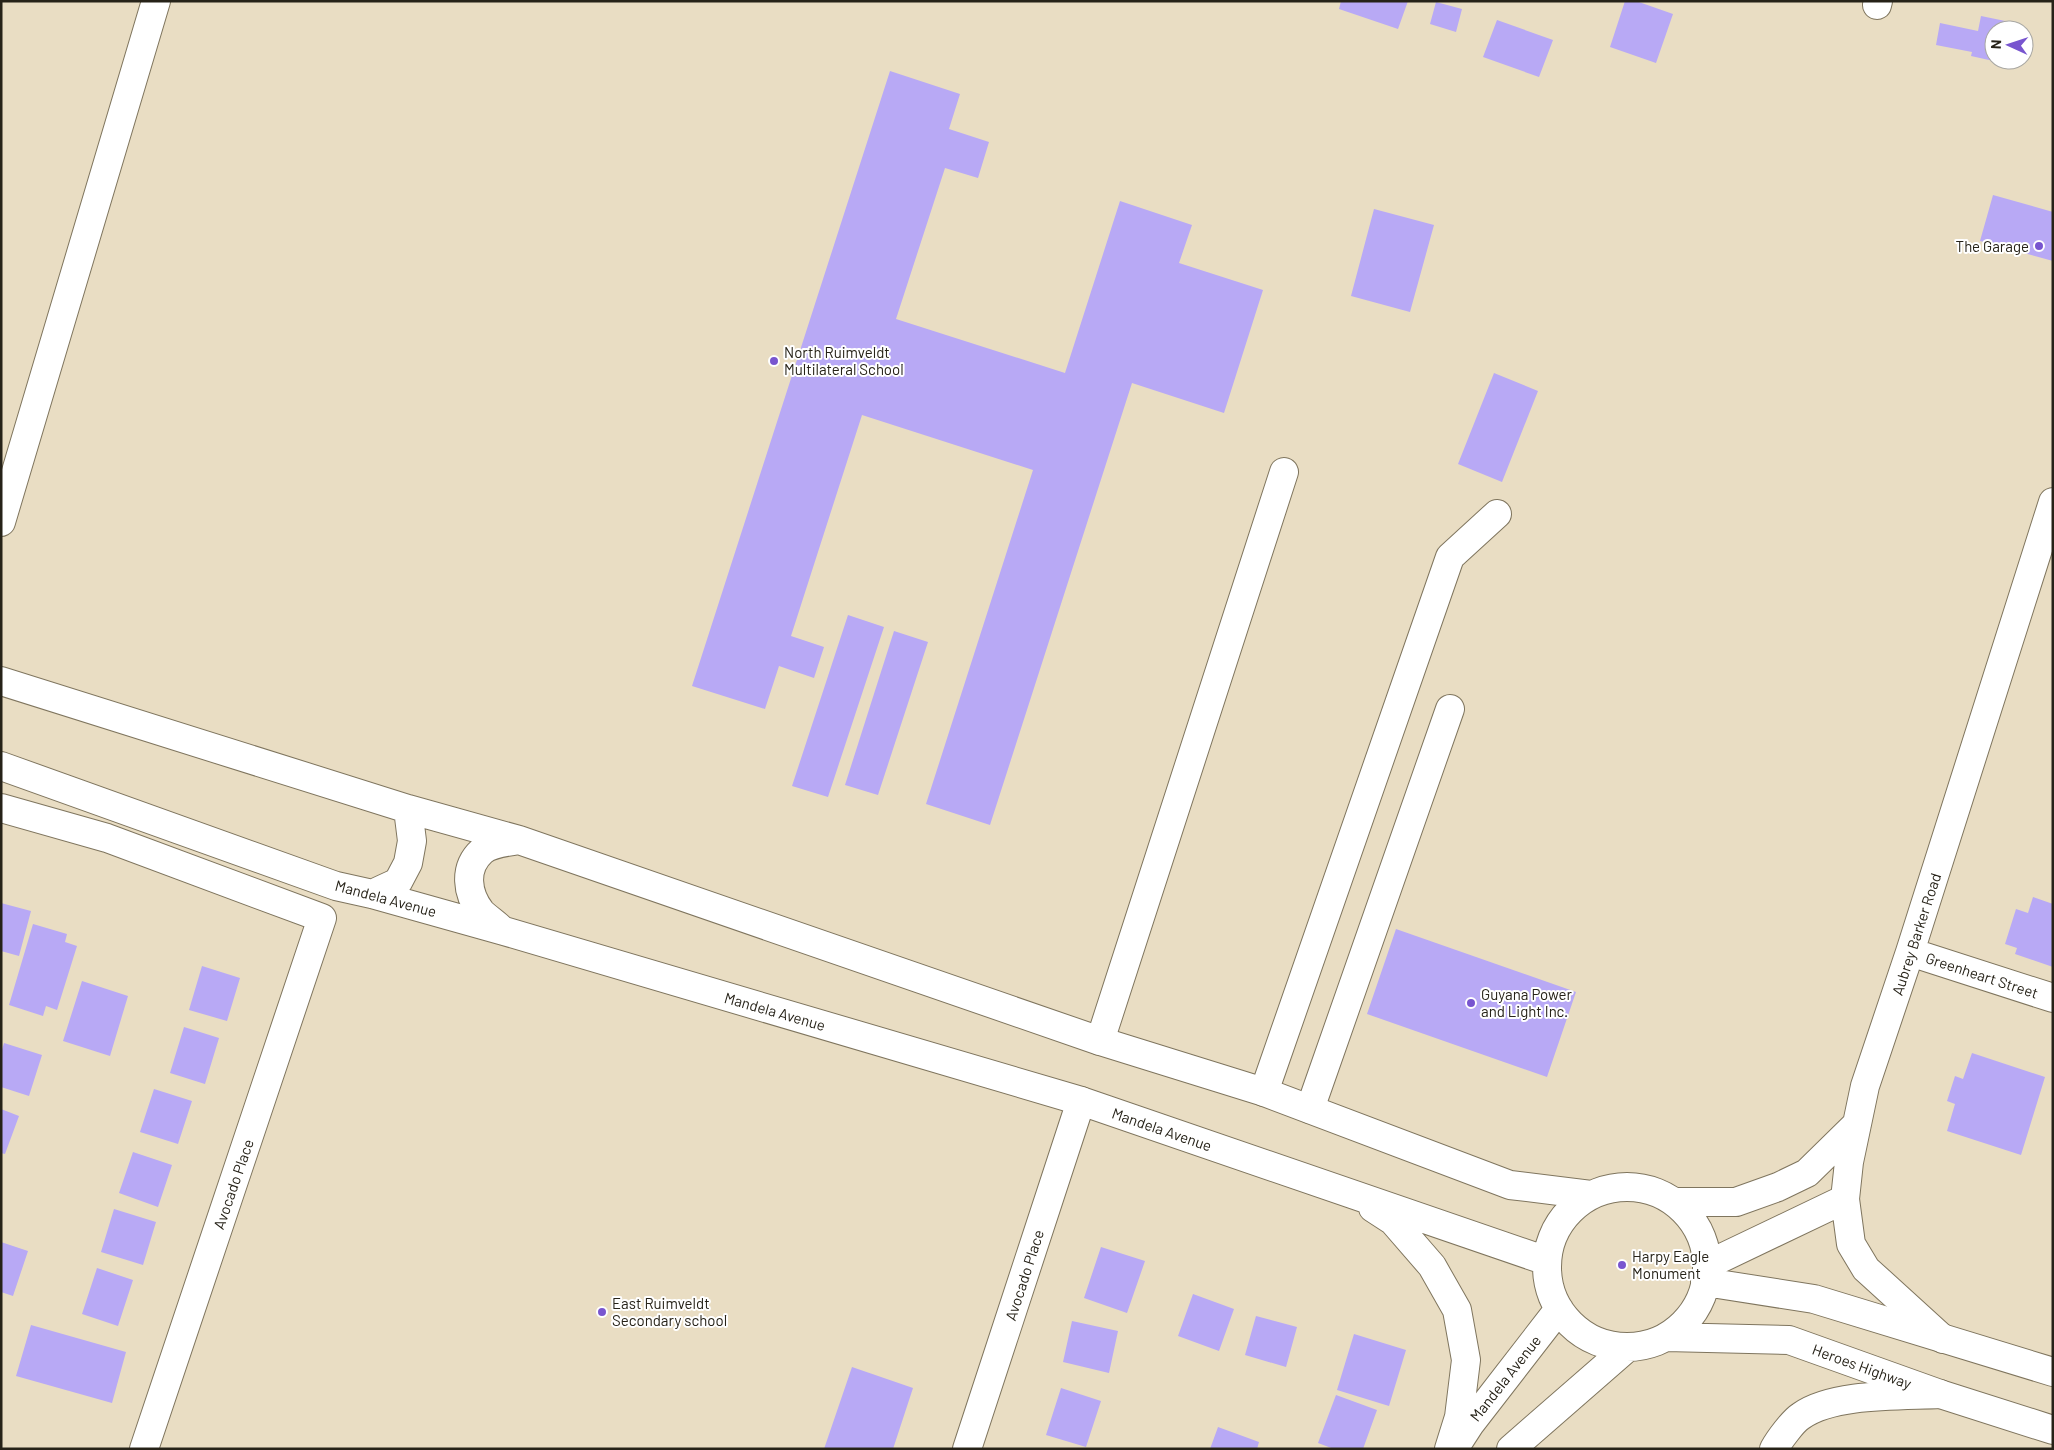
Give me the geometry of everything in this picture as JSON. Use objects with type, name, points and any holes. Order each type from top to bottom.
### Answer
[{"type":"main road","points":[[1,522],[156,1]]},
{"type":"main road","points":[[1100,1041],[1284,472]]},
{"type":"main road","name":"Aubrey Barker Road","points":[[1943,1338],[1866,1269],[1851,1244],[1845,1199],[1849,1162],[1865,1086],[1910,952],[2053,502]]},
{"type":"main road","points":[[1264,1092],[1450,557],[1497,514]]},
{"type":"main road","points":[[1,681],[408,809],[519,840],[1100,1041],[1264,1092],[1510,1185],[1592,1194]]},
{"type":"main road","points":[[1310,1109],[1450,710]]},
{"type":"main road","name":"Mandela Avenue","points":[[1,766],[336,886],[372,894],[504,931],[1081,1101],[1547,1261]]},
{"type":"main road","name":"Avocado Place","points":[[1,808],[107,838],[322,918],[144,1449]]},
{"type":"main road","points":[[372,894],[398,882],[408,863],[412,841],[408,809]]},
{"type":"main road","points":[[504,931],[482,912],[473,898],[468,884],[470,868],[482,851],[499,844],[519,840]]},
{"type":"main road","name":"Greenheart Street","points":[[1910,952],[2053,998]]},
{"type":"main road","name":"Avocado Place","points":[[967,1449],[1081,1101]]},
{"type":"main road","points":[[1676,1202],[1736,1202],[1778,1187],[1807,1173],[1857,1124]]},
{"type":"main road","points":[[1612,1187],[1634,1187],[1656,1192],[1676,1202],[1692,1220],[1703,1241],[1706,1274],[1698,1304],[1684,1323],[1666,1337],[1647,1345],[1628,1347],[1601,1343],[1577,1330],[1559,1309],[1549,1286],[1547,1261],[1554,1234],[1569,1211],[1592,1194],[1612,1187]]},
{"type":"main road","points":[[1344,1190],[1394,1221],[1432,1266],[1457,1310],[1466,1360],[1459,1416],[1449,1449]]},
{"type":"main road","points":[[1706,1274],[1845,1199]]},
{"type":"main road","points":[[1706,1274],[1814,1299],[2053,1372]]},
{"type":"main road","name":"Mandela Avenue","points":[[1454,1449],[1470,1424],[1559,1309]]},
{"type":"main road","name":"Heroes Highway","points":[[1666,1337],[1789,1340],[1940,1394],[2053,1430]]},
{"type":"main road","points":[[1511,1449],[1628,1347]]},
{"type":"main road","points":[[1774,1449],[1800,1416],[1826,1404],[1863,1397],[1940,1394]]},
{"type":"building","points":[[1341,1],[1408,1],[1398,29],[1339,9]]},
{"type":"building","points":[[1625,1],[1636,1],[1673,14],[1656,63],[1610,47]]},
{"type":"building","points":[[1436,2],[1462,9],[1456,32],[1430,24]]},
{"type":"building","points":[[1981,16],[2000,20],[1984,20],[1984,59],[1971,56],[1972,52],[1936,45],[1940,23],[1978,31]]},
{"type":"building","points":[[1497,20],[1553,40],[1539,77],[1483,57]]},
{"type":"building","points":[[890,71],[960,94],[949,129],[989,142],[978,178],[945,168],[896,319],[1065,373],[1120,201],[1192,225],[1179,263],[1263,290],[1224,413],[1132,383],[990,825],[926,804],[1033,470],[862,415],[791,636],[824,647],[814,678],[779,666],[765,709],[692,686]]},
{"type":"building","points":[[1993,195],[2053,212],[2053,261],[1980,241]]},
{"type":"building","points":[[1374,209],[1434,225],[1410,312],[1351,296]]},
{"type":"building","points":[[1494,373],[1538,391],[1502,482],[1458,464]]},
{"type":"building","points":[[848,615],[884,627],[828,797],[792,786]]},
{"type":"building","points":[[894,631],[928,642],[878,795],[845,785]]},
{"type":"building","points":[[2033,897],[2053,904],[2053,967],[2015,954],[2017,948],[2005,944],[2016,909],[2028,913]]},
{"type":"building","points":[[1,903],[31,911],[19,956],[1,951]]},
{"type":"building","points":[[33,924],[67,934],[65,942],[77,946],[57,1010],[46,1006],[43,1016],[9,1005]]},
{"type":"building","name":"Guyana Power and Light Inc.","points":[[1396,929],[1576,992],[1547,1077],[1367,1014]]},
{"type":"building","points":[[202,966],[240,978],[227,1021],[189,1010]]},
{"type":"building","points":[[82,981],[128,996],[110,1056],[63,1041]]},
{"type":"building","points":[[184,1027],[219,1038],[205,1084],[170,1073]]},
{"type":"building","points":[[4,1043],[42,1055],[29,1096],[1,1087],[1,1053]]},
{"type":"building","points":[[1972,1053],[2045,1077],[2021,1155],[1947,1131],[1955,1104],[1947,1101],[1955,1076],[1963,1079]]},
{"type":"building","points":[[154,1089],[192,1101],[178,1144],[140,1132]]},
{"type":"building","points":[[1,1109],[19,1116],[5,1154],[1,1153]]},
{"type":"building","points":[[133,1152],[172,1165],[158,1207],[119,1193]]},
{"type":"building","points":[[114,1209],[156,1222],[143,1265],[101,1252]]},
{"type":"building","points":[[1,1242],[28,1251],[13,1296],[1,1292]]},
{"type":"building","points":[[1101,1247],[1145,1261],[1127,1313],[1084,1298]]},
{"type":"building","points":[[97,1268],[133,1280],[118,1326],[82,1314]]},
{"type":"building","points":[[1193,1294],[1234,1309],[1219,1351],[1178,1336]]},
{"type":"building","points":[[1256,1316],[1297,1327],[1286,1367],[1245,1355]]},
{"type":"building","points":[[1072,1321],[1118,1331],[1109,1373],[1063,1362]]},
{"type":"building","points":[[31,1325],[126,1352],[112,1403],[16,1376]]},
{"type":"building","points":[[1354,1334],[1406,1350],[1389,1406],[1337,1390]]},
{"type":"building","points":[[852,1367],[913,1388],[893,1449],[824,1449]]},
{"type":"building","points":[[1061,1388],[1101,1401],[1086,1447],[1046,1435]]},
{"type":"building","points":[[1336,1395],[1377,1410],[1363,1449],[1334,1449],[1318,1443]]},
{"type":"building","points":[[1218,1427],[1259,1442],[1257,1449],[1210,1449]]},
{"type":"place","name":"The Garage","points":[[2039,246]]},
{"type":"place","name":"North Ruimveldt Multilateral School","points":[[774,361]]},
{"type":"place","name":"Guyana Power and Light Inc.","points":[[1471,1003]]},
{"type":"place","name":"Harpy Eagle Monument","points":[[1622,1265]]},
{"type":"place","name":"East Ruimveldt Secondary school","points":[[602,1312]]}]
